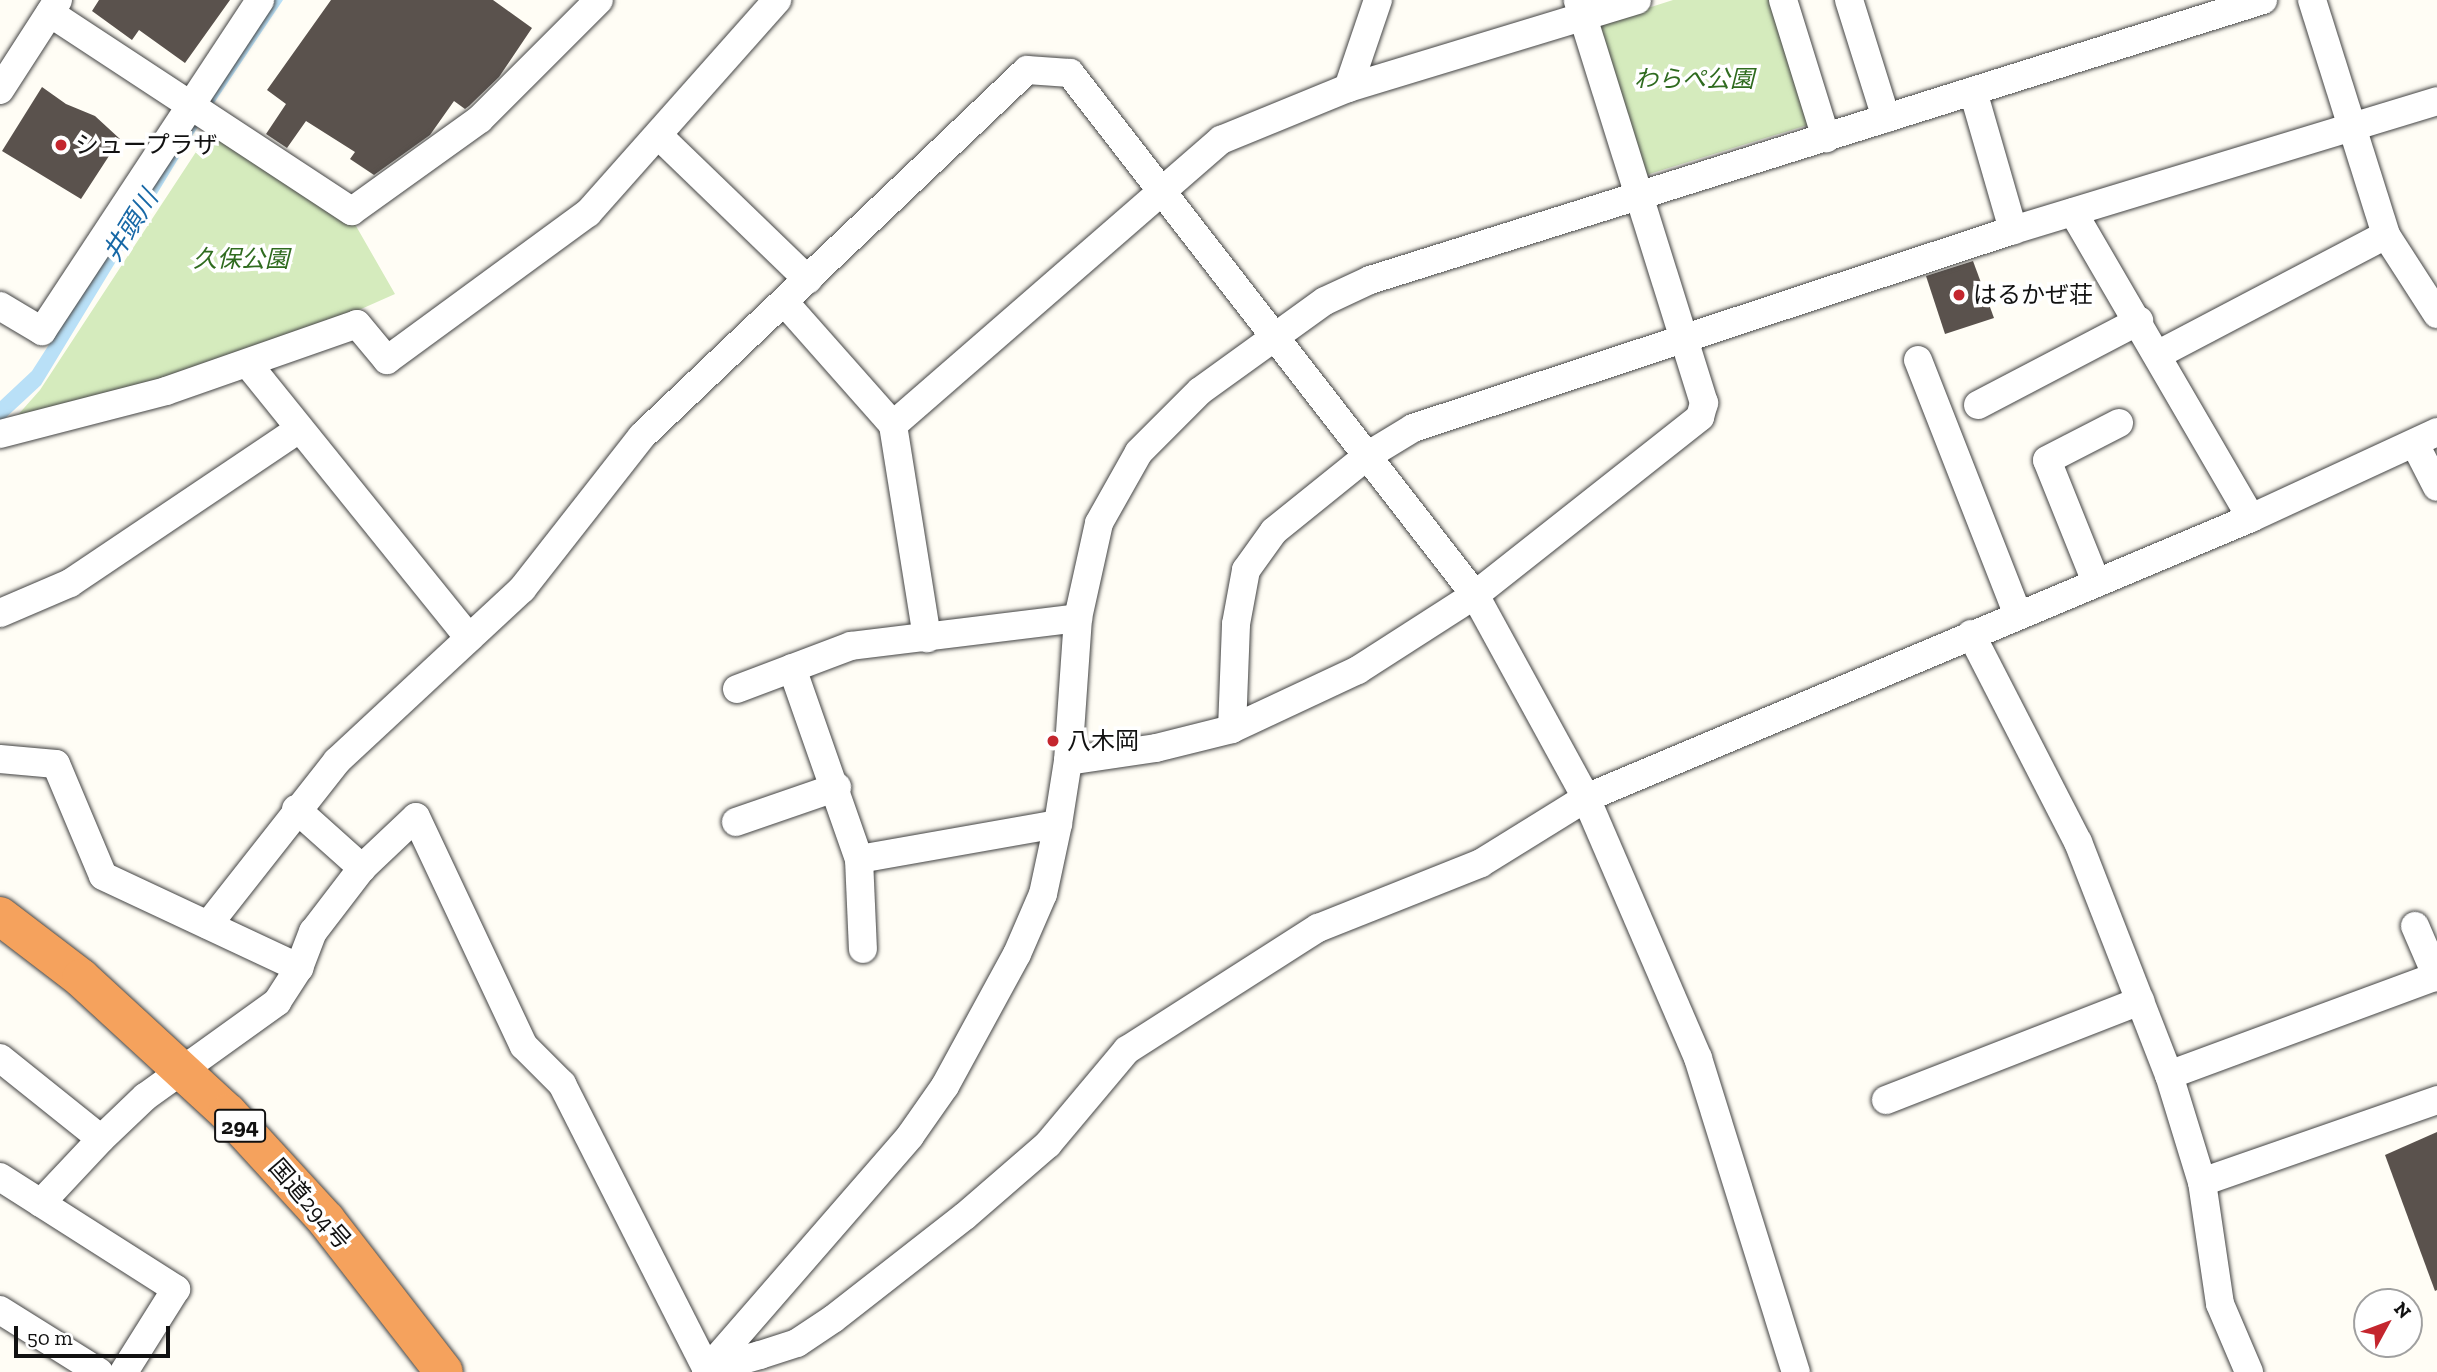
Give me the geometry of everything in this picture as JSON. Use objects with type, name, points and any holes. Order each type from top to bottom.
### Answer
[{"type":"highway","name":"国道294号","points":[[0,916],[81,978],[174,1075],[326,1220],[444,1372]]},
{"type":"highway","name":"国道294号","points":[[0,947],[174,1075],[307,1234],[413,1372]]},
{"type":"street","points":[[0,306],[41,331],[260,0]]},
{"type":"street","points":[[0,90],[54,6],[352,211],[480,119],[599,0]]},
{"type":"street","points":[[0,434],[166,391],[248,365],[357,324],[387,360],[588,213],[777,0]]},
{"type":"street","points":[[1348,88],[1378,0]]},
{"type":"street","points":[[893,425],[1161,189],[1221,140],[1348,88],[1580,9],[1637,0]]},
{"type":"street","points":[[1783,0],[1826,138]]},
{"type":"street","points":[[1849,0],[1886,118]]},
{"type":"street","points":[[706,1371],[880,1175],[945,1086],[1038,906],[1058,824],[1068,761],[1077,618],[1099,523],[1139,452],[1200,391],[1325,301],[1370,280],[2263,0]]},
{"type":"street","points":[[2312,0],[2386,235],[2437,314]]},
{"type":"street","points":[[1068,761],[1156,748],[1232,729],[1358,670],[1475,595],[1700,416],[1704,403],[1580,9]]},
{"type":"street","points":[[208,925],[296,809],[337,761],[522,589],[642,436],[786,303],[1027,70],[1070,74],[1475,595],[1586,798],[1698,1058],[1796,1372]]},
{"type":"street","points":[[1973,91],[2013,230]]},
{"type":"street","points":[[1232,729],[1236,624],[1246,570],[1274,531],[1367,456],[1413,428],[2013,230],[2437,101]]},
{"type":"street","points":[[659,136],[808,280]]},
{"type":"street","points":[[2073,212],[2159,354],[2251,518]]},
{"type":"street","points":[[2159,354],[2386,235]]},
{"type":"street","points":[[786,303],[893,425],[926,638]]},
{"type":"street","points":[[1978,405],[2139,321]]},
{"type":"street","points":[[1918,360],[2018,615]]},
{"type":"street","points":[[248,365],[469,638]]},
{"type":"street","points":[[2096,582],[2047,460],[2119,423]]},
{"type":"street","points":[[0,613],[70,583],[299,429]]},
{"type":"street","points":[[706,1371],[797,1343],[833,1319],[1048,1144],[1127,1050],[1318,928],[1481,863],[1586,798],[2251,518],[2426,438],[2437,487]]},
{"type":"street","points":[[737,689],[851,646],[1077,618]]},
{"type":"street","points":[[1972,634],[2078,842],[2169,1075],[2202,1182],[2220,1304],[2249,1372]]},
{"type":"street","points":[[792,668],[837,787],[859,859],[863,949]]},
{"type":"street","points":[[0,759],[56,764],[103,876],[299,968]]},
{"type":"street","points":[[736,822],[837,787]]},
{"type":"street","points":[[296,809],[362,867]]},
{"type":"street","points":[[41,1203],[101,1139],[174,1075],[276,1002],[299,968],[313,932],[362,867],[416,817],[524,1046],[562,1084],[706,1371]]},
{"type":"street","points":[[859,859],[1058,824]]},
{"type":"street","points":[[2169,1075],[2437,976],[2415,926]]},
{"type":"street","points":[[1886,1100],[2140,1000]]},
{"type":"street","points":[[0,1058],[101,1139]]},
{"type":"street","points":[[2202,1182],[2437,1100]]},
{"type":"street","points":[[0,1177],[176,1289],[124,1372]]},
{"type":"street","points":[[0,1310],[100,1372]]},
{"type":"green space","name":"わらぺ公園","points":[[1673,0],[1771,0],[1811,124],[1643,176],[1595,25]]},
{"type":"green space","name":"久保公園","points":[[211,129],[352,219],[395,294],[165,396],[16,417],[40,390]]},
{"type":"water","name":"井頭川","points":[[270,0],[283,0],[192,136],[41,385],[0,423],[0,401],[32,371]]},
{"type":"building","points":[[99,0],[230,0],[185,63],[139,30],[132,40],[92,11]]},
{"type":"building","points":[[331,0],[493,0],[532,28],[499,77],[469,106],[465,109],[454,101],[430,135],[374,175],[350,159],[355,152],[306,121],[287,148],[266,134],[286,104],[267,90]]},
{"type":"building","name":"シュープラザ","points":[[42,87],[66,104],[95,116],[120,139],[81,199],[2,151]]},
{"type":"building","name":"はるかぜ荘","points":[[1973,261],[1994,318],[1945,334],[1926,276]]},
{"type":"building","points":[[2437,1132],[2437,1290],[2435,1291],[2385,1155]]},
{"type":"place","name":"シュープラザ","points":[[61,145]]},
{"type":"place","name":"はるかぜ荘","points":[[1959,295]]},
{"type":"place","name":"八木岡","points":[[1053,741]]}]
